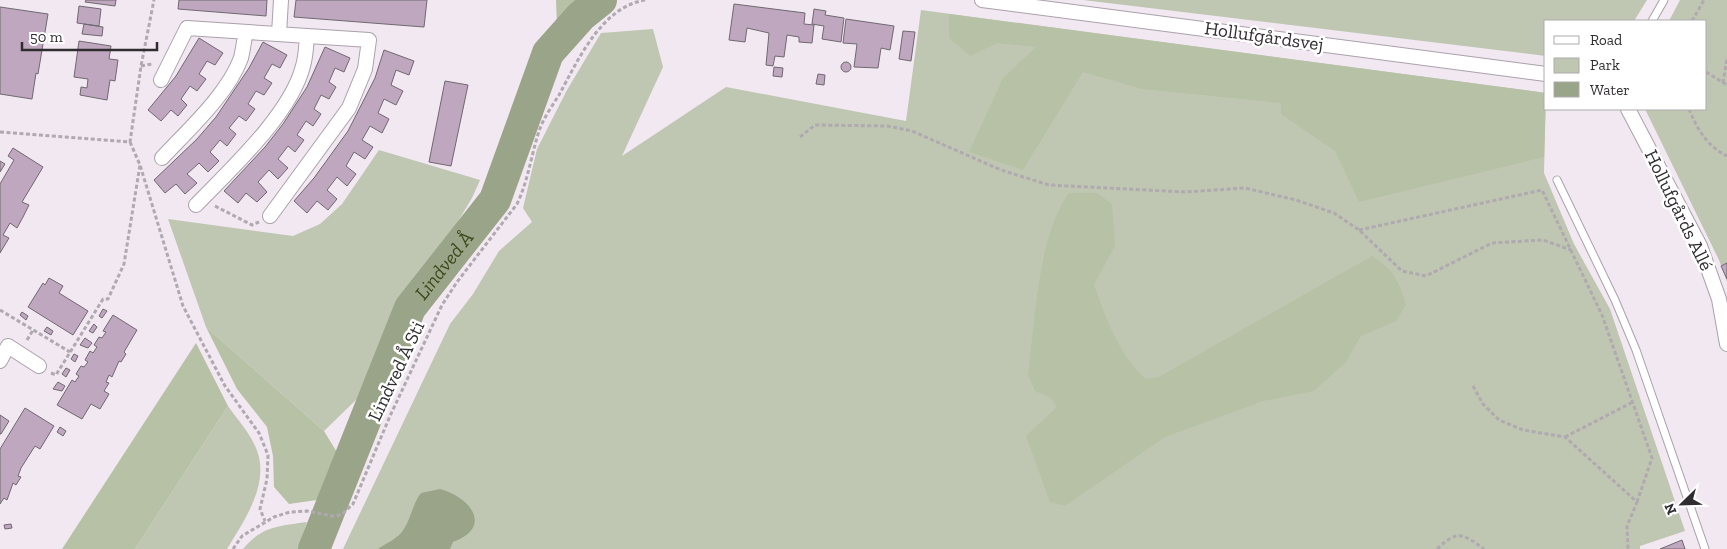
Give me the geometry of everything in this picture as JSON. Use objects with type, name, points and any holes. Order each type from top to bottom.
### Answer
[{"type":"street","points":[[279,34],[281,0]]},
{"type":"street","name":"Hollufgårdsvej","points":[[982,0],[1544,74]]},
{"type":"street","points":[[161,80],[187,28],[369,40],[365,69],[349,108],[270,216]]},
{"type":"street","points":[[162,158],[205,111],[231,78],[241,58],[246,32]]},
{"type":"street","points":[[199,201],[254,145],[287,99],[303,67],[307,36]]},
{"type":"street","name":"Hollufgårds Allé","points":[[1629,110],[1700,246],[1719,298],[1727,344]]},
{"type":"street","points":[[0,361],[8,346],[39,366]]},
{"type":"lane","points":[[1653,20],[1664,0]]},
{"type":"lane","points":[[1558,180],[1615,300],[1636,350],[1705,549]]},
{"type":"path","points":[[154,0],[141,66],[130,142],[140,165],[183,306],[225,386],[259,433],[268,455],[267,479],[260,509],[265,521]]},
{"type":"path","name":"Lindved Å Sti","points":[[233,549],[242,536],[265,521],[290,512],[307,511],[332,516],[341,515],[353,504],[390,416],[442,305],[457,282],[517,204],[524,189],[539,130],[581,55],[614,15],[633,3],[646,0]]},
{"type":"path","points":[[1693,20],[1704,0]]},
{"type":"path","points":[[1723,83],[1727,58]]},
{"type":"path","points":[[1707,73],[1727,85]]},
{"type":"path","points":[[1689,110],[1696,125],[1708,142],[1727,156]]},
{"type":"path","points":[[800,137],[815,125],[887,126],[912,131],[1001,170],[1049,185],[1186,192],[1246,188],[1334,213],[1359,230],[1402,271],[1426,276],[1492,243],[1543,240],[1571,250]]},
{"type":"path","points":[[0,132],[130,142]]},
{"type":"path","points":[[39,366],[56,375],[103,299],[108,299],[124,264],[140,165]]},
{"type":"path","points":[[1359,230],[1542,190],[1602,315],[1652,458],[1628,526],[1628,549]]},
{"type":"path","points":[[199,201],[252,225],[270,216]]},
{"type":"path","points":[[0,310],[70,352]]},
{"type":"path","points":[[1473,386],[1488,410],[1499,420],[1523,430],[1565,437],[1637,502]]},
{"type":"path","points":[[1565,437],[1633,402]]},
{"type":"path","points":[[1437,549],[1449,538],[1457,534],[1466,536],[1484,549]]},
{"type":"green space","points":[[1083,0],[1647,0],[1635,20],[1544,20],[1544,56]]},
{"type":"green space","points":[[1680,0],[1727,0],[1727,282],[1719,260],[1645,110],[1707,110],[1707,20],[1670,20]]},
{"type":"green space","points":[[921,10],[1544,93],[1544,110],[1546,110],[1544,173],[1574,244],[1610,309],[1685,531],[1640,546],[1640,549],[343,549],[450,324],[473,294],[499,251],[532,222],[523,208],[537,149],[567,90],[601,33],[653,29],[663,67],[622,156],[726,87],[906,121]]},
{"type":"green space","points":[[379,150],[480,180],[472,198],[392,331],[359,397],[324,431],[206,327],[168,219],[293,236],[320,224],[342,204]]},
{"type":"green space","points":[[228,406],[256,448],[260,461],[260,475],[258,488],[248,514],[227,549],[135,549]]},
{"type":"green space","points":[[307,522],[298,549],[243,549],[250,541],[264,531],[279,526]]},
{"type":"shaded area","points":[[556,0],[591,0],[557,26]]},
{"type":"shaded area","points":[[949,14],[1544,93],[1544,157],[1359,202],[1335,151],[1281,114],[1281,103],[1142,89],[1083,72],[1023,170],[969,152],[1003,78],[1036,47],[997,43],[970,56],[949,38]]},
{"type":"shaded area","points":[[1069,193],[1097,193],[1112,204],[1115,246],[1094,285],[1114,336],[1128,359],[1146,379],[1159,377],[1372,256],[1391,271],[1401,289],[1406,305],[1396,321],[1361,336],[1345,363],[1314,391],[1263,401],[1165,437],[1065,506],[1050,502],[1026,436],[1057,407],[1051,398],[1035,391],[1028,375],[1044,255],[1050,231]]},
{"type":"shaded area","points":[[206,327],[324,431],[338,454],[317,500],[289,504],[274,487],[273,456],[267,427],[237,389]]},
{"type":"shaded area","points":[[196,343],[228,406],[135,549],[62,549]]},
{"type":"water","points":[[440,489],[460,499],[468,505],[473,513],[475,521],[472,529],[465,536],[453,542],[450,549],[378,549],[401,533],[421,493]]},
{"type":"building","points":[[86,0],[116,0],[115,6],[85,2]]},
{"type":"building","points":[[179,0],[267,0],[266,16],[178,9]]},
{"type":"building","points":[[296,0],[427,0],[424,27],[294,17]]},
{"type":"building","points":[[734,4],[805,13],[804,24],[814,25],[812,43],[799,42],[799,37],[787,35],[784,57],[775,56],[773,66],[766,65],[769,33],[747,28],[745,42],[729,40]]},
{"type":"building","points":[[79,6],[101,9],[99,26],[77,23]]},
{"type":"building","points":[[0,7],[48,14],[32,99],[0,94]]},
{"type":"building","points":[[814,9],[826,11],[825,15],[844,18],[841,42],[822,39],[824,26],[812,24]]},
{"type":"building","points":[[846,19],[894,26],[890,50],[881,48],[878,68],[854,67],[857,44],[843,43]]},
{"type":"building","points":[[84,24],[103,27],[102,36],[82,34]]},
{"type":"building","points":[[903,31],[915,32],[911,61],[899,59]]},
{"type":"building","points":[[199,38],[223,53],[215,65],[207,61],[199,74],[206,79],[197,91],[190,86],[181,99],[187,105],[178,116],[171,110],[161,121],[148,110],[176,76]]},
{"type":"building","points":[[79,41],[111,46],[109,59],[118,60],[115,81],[110,80],[107,100],[80,95],[81,87],[87,88],[88,79],[74,77]]},
{"type":"building","points":[[263,42],[287,55],[280,68],[272,64],[264,78],[272,83],[264,95],[256,91],[248,104],[255,109],[246,121],[239,116],[229,128],[236,134],[227,146],[220,140],[210,152],[219,161],[208,172],[199,163],[187,174],[197,183],[185,194],[176,184],[165,193],[154,180],[197,139],[216,117],[249,68]]},
{"type":"building","points":[[325,47],[350,58],[344,72],[335,68],[329,82],[336,87],[329,99],[321,95],[314,109],[321,114],[313,126],[306,121],[297,135],[304,140],[295,152],[288,146],[278,159],[288,168],[278,179],[269,170],[258,182],[267,192],[257,202],[246,193],[238,203],[224,191],[265,147],[283,124],[307,87]]},
{"type":"building","points":[[384,50],[414,61],[409,75],[396,70],[391,85],[403,91],[396,105],[384,99],[378,113],[389,119],[382,133],[370,126],[362,140],[373,147],[365,159],[354,152],[346,166],[356,174],[347,186],[337,177],[327,190],[337,199],[328,210],[317,201],[307,213],[294,201],[314,178],[348,131],[375,78]]},
{"type":"building","points":[[844,62],[848,62],[851,67],[850,71],[844,72],[841,69],[841,65]]},
{"type":"building","points":[[774,67],[783,68],[782,77],[773,76]]},
{"type":"building","points":[[818,74],[825,75],[824,85],[816,84]]},
{"type":"building","points":[[445,81],[468,85],[451,166],[429,162]]},
{"type":"building","points":[[13,148],[43,167],[22,202],[29,205],[17,228],[10,223],[3,235],[9,238],[0,253],[0,184],[14,160],[8,156]]},
{"type":"building","points":[[0,161],[5,164],[0,172]]},
{"type":"building","points":[[1727,263],[1727,279],[1721,266]]},
{"type":"building","points":[[49,278],[63,286],[59,293],[88,311],[73,335],[28,307],[43,283],[45,285]]},
{"type":"building","points":[[103,309],[107,311],[102,318],[99,316]]},
{"type":"building","points":[[22,312],[28,316],[26,320],[20,315]]},
{"type":"building","points":[[113,315],[137,330],[124,352],[126,354],[121,362],[119,361],[112,377],[109,375],[106,382],[109,383],[104,391],[109,394],[100,409],[91,404],[82,419],[57,405],[72,380],[75,382],[79,376],[76,374],[81,366],[84,367],[88,362],[85,360],[90,351],[93,353],[97,347],[94,345],[99,337],[102,338],[106,332],[103,331]]},
{"type":"building","points":[[94,324],[97,327],[93,333],[89,331]]},
{"type":"building","points":[[47,327],[53,331],[51,335],[44,331]]},
{"type":"building","points":[[85,338],[92,343],[88,348],[80,345]]},
{"type":"building","points":[[74,354],[78,356],[75,362],[71,359]]},
{"type":"building","points":[[66,368],[70,370],[66,377],[62,374]]},
{"type":"building","points":[[58,382],[65,386],[62,391],[53,389]]},
{"type":"building","points":[[25,408],[54,426],[40,449],[35,446],[21,468],[18,476],[21,477],[16,485],[13,483],[7,500],[4,498],[0,504],[0,449]]},
{"type":"building","points":[[0,415],[9,421],[1,434],[0,434]]},
{"type":"building","points":[[60,427],[66,431],[63,436],[57,432]]},
{"type":"building","points":[[11,524],[12,528],[5,529],[4,525]]},
{"type":"building","points":[[1682,540],[1685,549],[1660,549]]},
{"type":"waterway","name":"Lindved Å","points":[[314,549],[410,308],[495,200],[548,53],[581,16],[601,0]]}]
